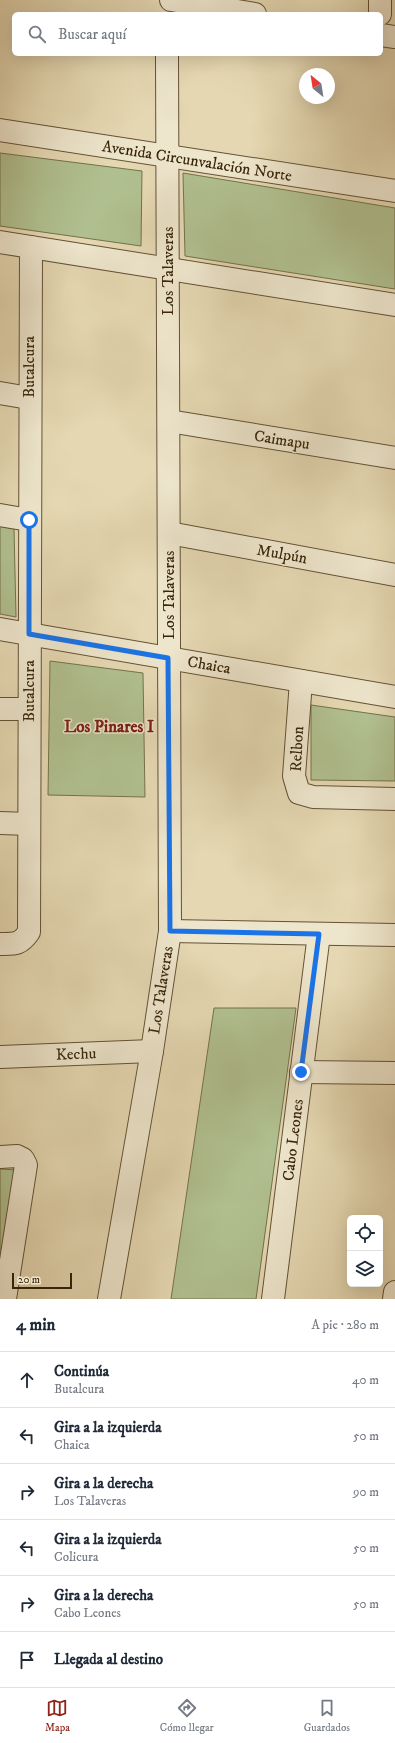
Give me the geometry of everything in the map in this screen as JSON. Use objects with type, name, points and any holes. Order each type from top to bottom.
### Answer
[{"type":"street","points":[[167,0],[167,12]]},
{"type":"street","points":[[171,0],[243,12]]},
{"type":"street","points":[[380,0],[380,12]]},
{"type":"street","points":[[383,35],[395,38]]},
{"type":"street","name":"Los Talaveras","points":[[109,1299],[152,1051],[170,931],[168,658],[169,269],[167,56]]},
{"type":"street","name":"Avenida Circunvalación Norte","points":[[0,130],[395,191]]},
{"type":"street","points":[[0,242],[395,305]]},
{"type":"street","name":"Butalcura","points":[[0,944],[14,944],[23,941],[29,932],[29,520],[31,247]]},
{"type":"street","points":[[0,393],[30,398]]},
{"type":"street","name":"Caimapu","points":[[168,421],[395,458]]},
{"type":"street","points":[[0,514],[29,520]]},
{"type":"street","name":"Mulpún","points":[[169,533],[395,575]]},
{"type":"street","name":"Chaica","points":[[0,629],[395,697]]},
{"type":"street","name":"Relbon","points":[[300,681],[294,776],[299,792],[313,797],[395,799]]},
{"type":"street","points":[[0,709],[29,709]]},
{"type":"street","points":[[0,823],[29,824]]},
{"type":"street","points":[[170,931],[395,935]]},
{"type":"street","name":"Cabo Leones","points":[[273,1299],[319,934]]},
{"type":"street","name":"Kechu","points":[[0,1057],[152,1051]]},
{"type":"street","points":[[301,1072],[395,1073]]},
{"type":"street","points":[[0,1157],[17,1156],[23,1159],[26,1165],[5,1299]]},
{"type":"street","points":[[394,1299],[395,1292]]},
{"type":"green space","points":[[0,153],[142,171],[141,246],[0,226]]},
{"type":"green space","points":[[183,173],[395,208],[395,289],[185,256]]},
{"type":"green space","points":[[0,526],[14,529],[16,617],[0,614]]},
{"type":"green space","points":[[50,661],[143,673],[145,797],[48,795]]},
{"type":"green space","points":[[311,705],[395,717],[395,781],[311,780]]},
{"type":"green space","points":[[214,1008],[296,1008],[256,1299],[171,1299]]},
{"type":"green space","points":[[0,1169],[18,1170],[0,1263]]},
{"type":"district","name":"Los Pinares I","points":[[109,727]]},
{"type":"route","points":[[29,520],[29,634],[168,658],[170,931],[319,934],[301,1072]]}]
